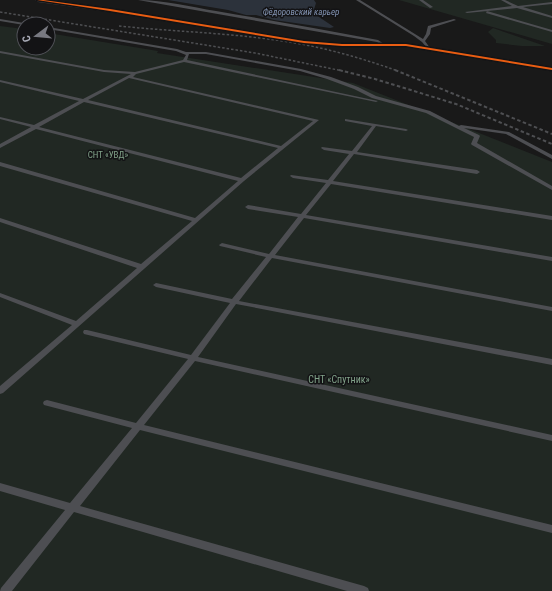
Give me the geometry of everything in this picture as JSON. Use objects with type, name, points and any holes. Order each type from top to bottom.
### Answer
[{"type":"street","points":[[38,0],[110,10],[304,42],[342,45],[382,44],[428,48],[552,69]]},
{"type":"lane","points":[[140,0],[193,7],[318,29],[378,41],[382,44]]},
{"type":"lane","points":[[358,0],[403,27],[423,41],[428,48]]},
{"type":"lane","points":[[421,0],[431,7]]},
{"type":"lane","points":[[503,0],[518,7],[552,17]]},
{"type":"lane","points":[[467,12],[518,7],[552,1]]},
{"type":"lane","points":[[483,10],[552,31]]},
{"type":"lane","points":[[0,20],[16,23]]},
{"type":"lane","points":[[423,41],[428,34],[429,27],[454,20]]},
{"type":"lane","points":[[56,29],[177,50],[186,53],[206,53],[300,70],[330,78],[374,97],[428,112],[477,136],[474,144],[552,188]]},
{"type":"lane","points":[[0,52],[104,71],[136,73],[184,61],[380,102]]},
{"type":"lane","points":[[184,61],[188,55],[186,53]]},
{"type":"lane","points":[[0,146],[136,73]]},
{"type":"lane","points":[[0,391],[242,180],[317,120],[129,78]]},
{"type":"lane","points":[[0,82],[84,100],[283,148]]},
{"type":"lane","points":[[0,118],[242,180]]},
{"type":"lane","points":[[347,120],[406,130]]},
{"type":"lane","points":[[5,591],[70,508],[193,358],[234,302],[376,125]]},
{"type":"lane","points":[[452,125],[507,133],[552,157]]},
{"type":"lane","points":[[324,148],[477,172]]},
{"type":"lane","points":[[0,164],[196,220]]},
{"type":"lane","points":[[293,176],[552,218]]},
{"type":"lane","points":[[248,207],[552,260]]},
{"type":"lane","points":[[0,220],[142,267]]},
{"type":"lane","points":[[222,245],[271,256],[552,309]]},
{"type":"lane","points":[[156,285],[234,302],[552,362]]},
{"type":"lane","points":[[0,295],[76,324]]},
{"type":"lane","points":[[87,332],[193,358],[552,438]]},
{"type":"lane","points":[[47,402],[137,426],[552,529]]},
{"type":"lane","points":[[0,487],[364,591]]},
{"type":"green space","points":[[399,0],[552,0],[552,44]]},
{"type":"green space","name":"СНТ «Спутник»","points":[[0,26],[16,28],[16,56],[56,56],[56,34],[158,51],[157,53],[353,83],[552,162],[552,591],[0,591]]},
{"type":"green space","points":[[493,28],[545,46],[522,46],[496,43],[496,40],[488,32]]},
{"type":"water","name":"Фёдоровский карьер","points":[[168,0],[314,0],[316,3],[313,13],[334,27],[330,28],[274,20],[256,15],[246,15],[228,10]]},
{"type":"railway","points":[[0,12],[255,53],[343,71]]},
{"type":"railway","points":[[119,26],[229,35],[295,43],[347,55],[398,71]]},
{"type":"railway","points":[[339,70],[343,71]]},
{"type":"railway","points":[[395,70],[552,134]]},
{"type":"railway","points":[[343,71],[375,79],[456,104],[552,144]]},
{"type":"cycle path","points":[[38,0],[110,10],[304,42],[342,45],[406,45],[552,69]]},
{"type":"park label","name":"СНТ «УВД»","points":[[108,155]]}]
